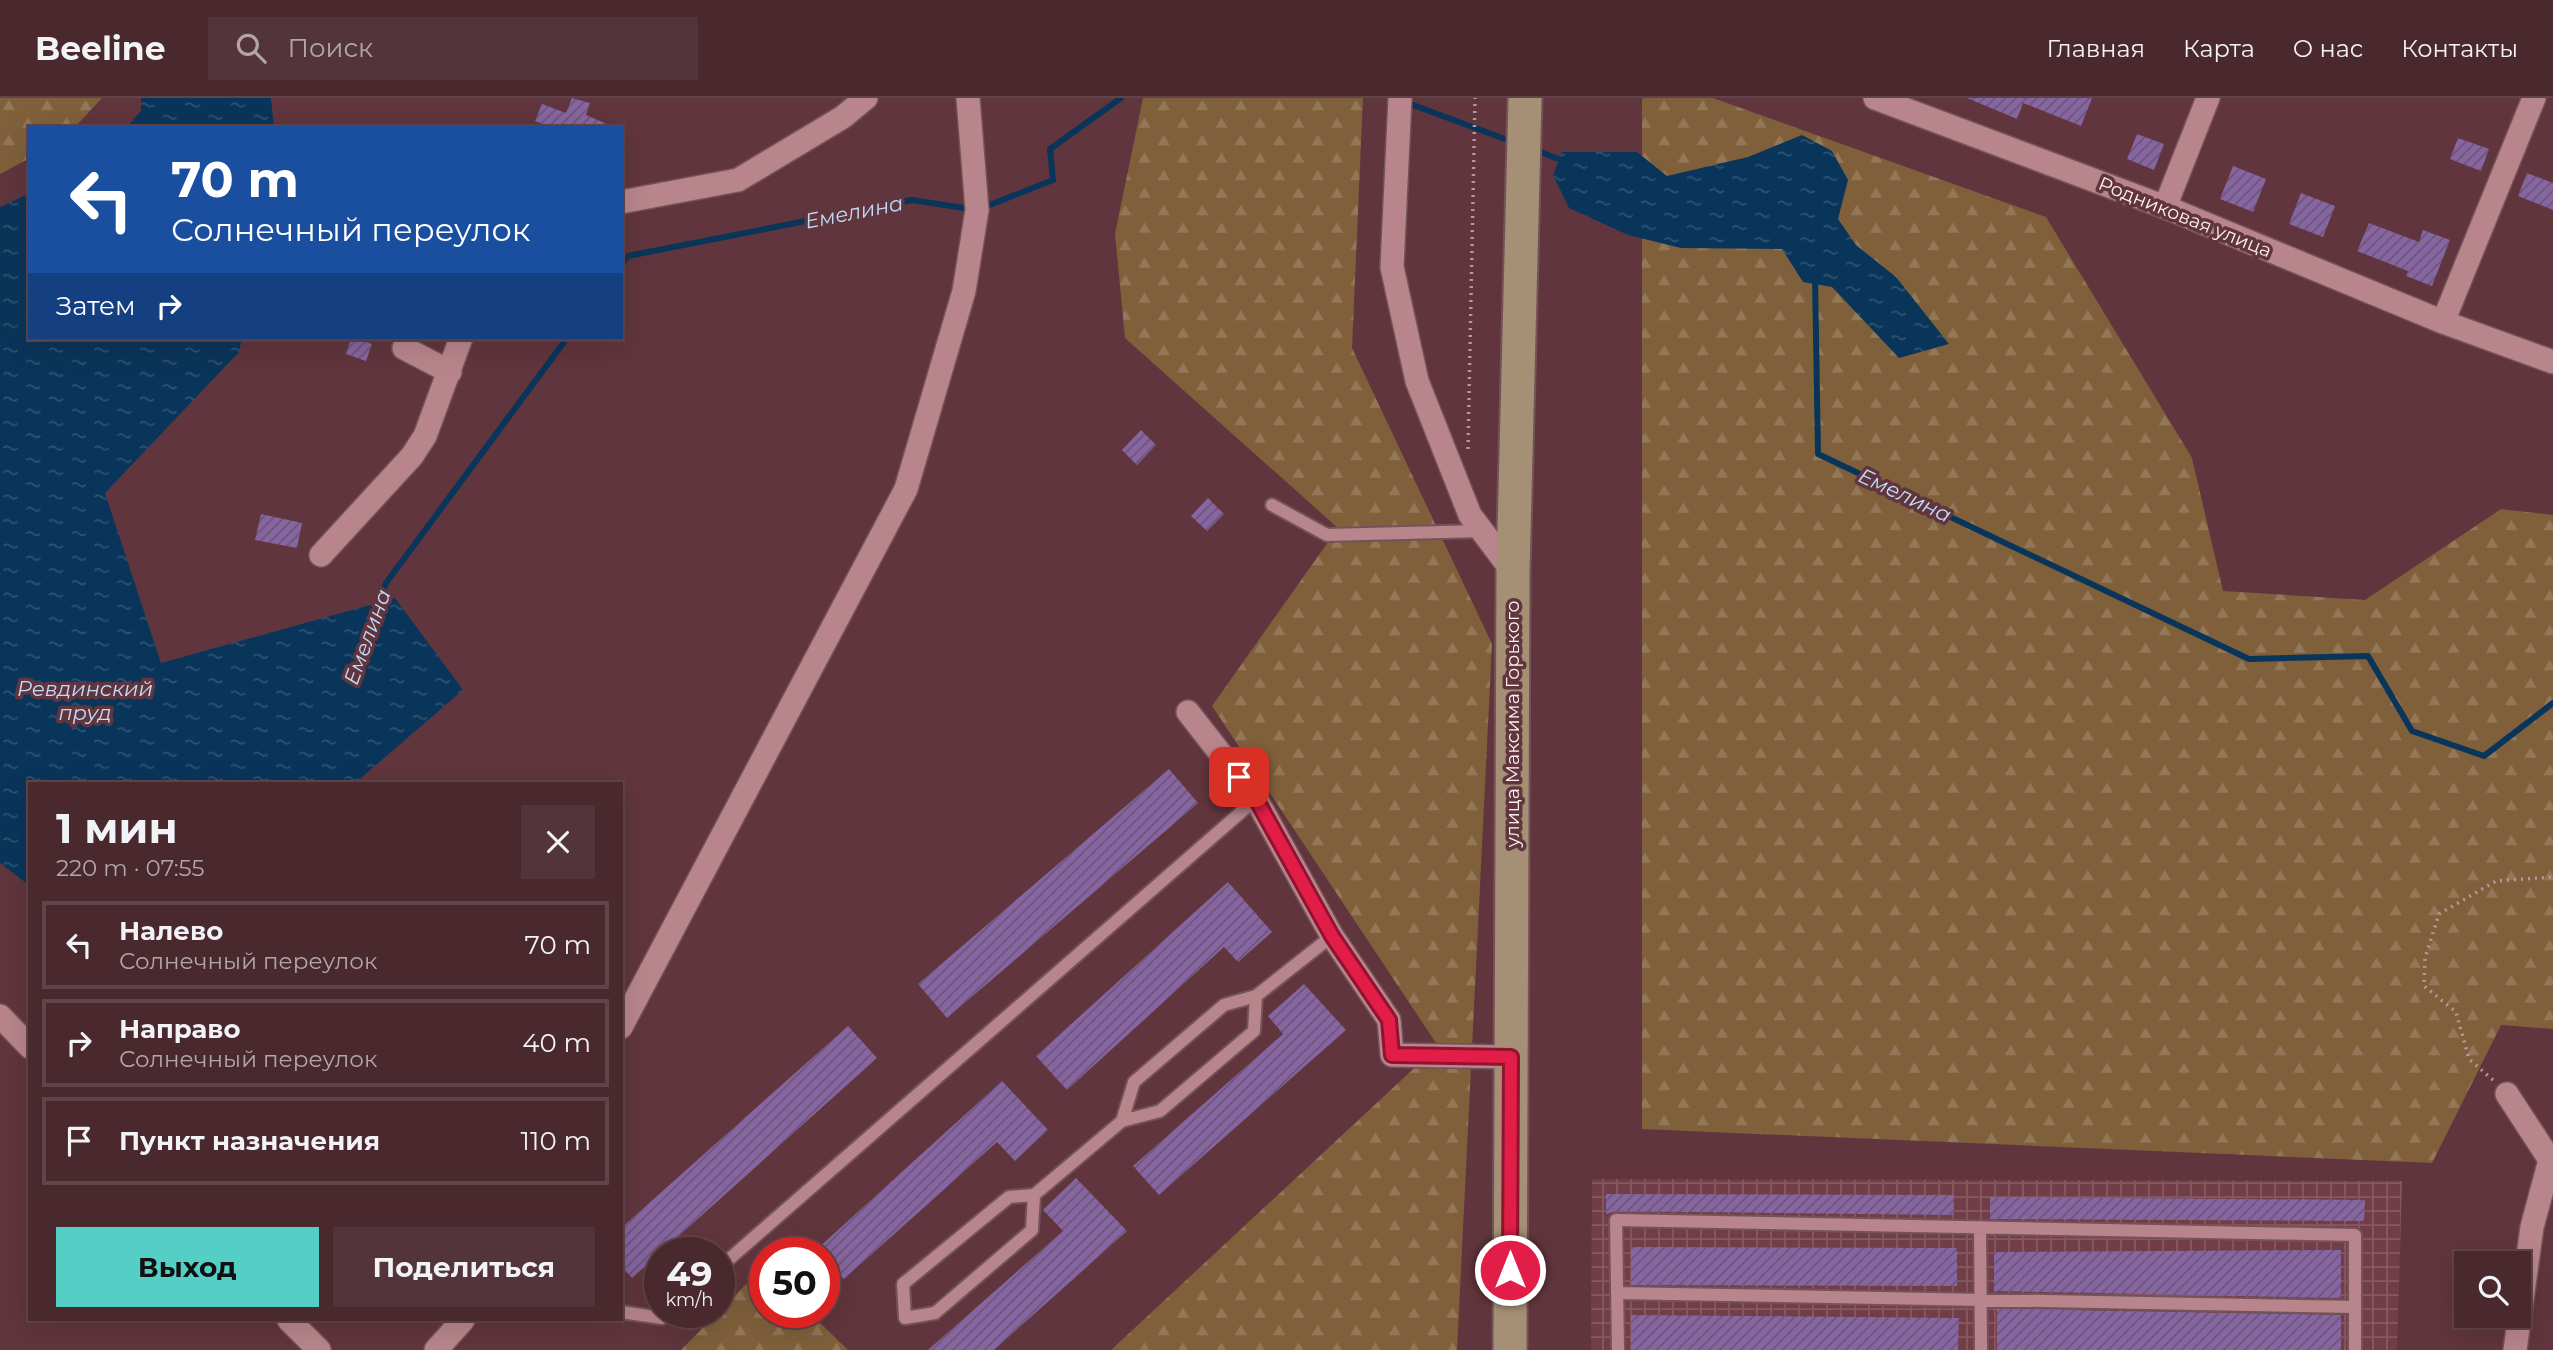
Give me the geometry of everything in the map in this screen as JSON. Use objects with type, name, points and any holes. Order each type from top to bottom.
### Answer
[{"type":"main road","name":"улица Максима Горького","points":[[1510,1350],[1513,572],[1525,98]]},
{"type":"street","points":[[623,200],[738,180],[843,117],[866,98]]},
{"type":"street","points":[[623,1023],[906,489],[964,290],[977,210],[968,98]]},
{"type":"street","points":[[1400,98],[1392,267],[1417,381],[1470,515],[1513,572]]},
{"type":"street","name":"Родниковая улица","points":[[1875,98],[1928,107],[2443,323],[2553,362]]},
{"type":"street","points":[[2165,207],[2208,98]]},
{"type":"street","points":[[2443,323],[2534,98]]},
{"type":"street","points":[[321,555],[412,456],[425,436],[460,340]]},
{"type":"street","points":[[404,348],[450,372]]},
{"type":"street","points":[[1188,712],[1256,799],[1332,936],[1389,1020],[1392,1055],[1511,1057]]},
{"type":"street","points":[[0,1016],[28,1046]]},
{"type":"street","points":[[2508,1094],[2550,1160],[2532,1227],[2515,1350]]},
{"type":"street","points":[[290,1321],[319,1350]]},
{"type":"street","points":[[436,1350],[462,1321]]},
{"type":"lane","points":[[1272,505],[1327,535],[1482,531]]},
{"type":"lane","points":[[735,1254],[1256,799]]},
{"type":"lane","points":[[1122,1121],[1134,1082],[1224,1005],[1256,996],[1332,936]]},
{"type":"lane","points":[[1034,1195],[1032,1230],[935,1313],[905,1318],[902,1284],[1009,1197],[1034,1195],[1122,1121],[1160,1111],[1254,1031],[1256,996]]},
{"type":"lane","points":[[1618,1350],[1616,1220],[2355,1235],[2355,1350]]},
{"type":"lane","points":[[1980,1227],[1981,1350]]},
{"type":"lane","points":[[1617,1293],[2355,1307]]},
{"type":"lane","points":[[623,1312],[644,1315]]},
{"type":"path","points":[[1468,455],[1475,98]]},
{"type":"path","points":[[2508,1094],[2469,1059],[2456,1012],[2424,986],[2425,958],[2439,914],[2496,881],[2553,877]]},
{"type":"shaded area","points":[[1592,1179],[2402,1181],[2397,1350],[1591,1350]]},
{"type":"green space","points":[[0,98],[102,98],[76,126],[28,126],[28,159],[0,174]]},
{"type":"green space","points":[[1143,98],[1363,98],[1352,348],[1492,644],[1457,1350],[1111,1350],[1438,1046],[1212,706],[1338,528],[1125,338],[1115,234]]},
{"type":"green space","points":[[1642,98],[1713,98],[2046,217],[2192,458],[2223,591],[2365,600],[2501,509],[2553,515],[2553,1029],[2501,1025],[2432,1163],[1642,1129]]},
{"type":"green space","points":[[749,1281],[749,1328],[825,1328],[848,1350],[681,1350],[703,1328],[735,1328],[735,1295]]},
{"type":"water","points":[[141,98],[271,98],[274,126],[128,126],[141,111]]},
{"type":"water","points":[[1802,135],[1832,151],[1848,180],[1838,219],[1856,245],[1896,277],[1949,344],[1899,358],[1832,287],[1803,282],[1782,249],[1681,248],[1628,235],[1569,208],[1553,175],[1562,152],[1637,152],[1667,176],[1748,157]]},
{"type":"water","name":"Ревдинский пруд","points":[[28,194],[28,340],[242,340],[239,352],[105,493],[161,663],[395,598],[463,690],[356,782],[28,782],[28,884],[0,863],[0,207]]},
{"type":"building","points":[[572,98],[590,103],[586,115],[611,126],[548,126],[535,121],[542,104],[566,113]]},
{"type":"building","points":[[1967,98],[2092,98],[2081,126],[2023,103],[2017,119]]},
{"type":"building","points":[[2137,134],[2164,144],[2154,170],[2127,159]]},
{"type":"building","points":[[2458,138],[2489,149],[2481,171],[2450,159]]},
{"type":"building","points":[[2233,166],[2266,179],[2253,212],[2220,199]]},
{"type":"building","points":[[2527,173],[2553,183],[2553,210],[2518,196]]},
{"type":"building","points":[[2301,193],[2335,206],[2323,237],[2289,224]]},
{"type":"building","points":[[2369,223],[2419,242],[2423,230],[2450,240],[2432,286],[2406,276],[2408,271],[2357,251]]},
{"type":"building","points":[[350,340],[372,344],[366,361],[346,354]]},
{"type":"building","points":[[1141,430],[1156,445],[1137,465],[1122,450]]},
{"type":"building","points":[[1208,498],[1224,514],[1207,531],[1191,516]]},
{"type":"building","points":[[261,514],[302,523],[297,548],[255,540]]},
{"type":"building","points":[[1169,769],[1198,803],[947,1018],[918,984]]},
{"type":"building","points":[[1228,882],[1272,932],[1238,962],[1224,947],[1067,1090],[1036,1056]]},
{"type":"building","points":[[1304,984],[1346,1030],[1159,1195],[1133,1166],[1283,1034],[1268,1016]]},
{"type":"building","points":[[848,1026],[877,1058],[678,1237],[644,1237],[644,1267],[632,1278],[623,1268],[623,1226]]},
{"type":"building","points":[[1002,1081],[1048,1130],[1015,1161],[997,1142],[844,1279],[840,1275],[840,1237],[830,1237]]},
{"type":"building","points":[[1076,1178],[1127,1231],[994,1350],[928,1350],[1063,1231],[1043,1210]]},
{"type":"building","points":[[1606,1194],[1954,1195],[1953,1215],[1616,1211],[1606,1214]]},
{"type":"building","points":[[1990,1197],[2365,1200],[2364,1221],[1990,1219]]},
{"type":"building","points":[[1631,1247],[1957,1248],[1957,1286],[1631,1285]]},
{"type":"building","points":[[2341,1250],[2341,1298],[1994,1291],[1994,1252]]},
{"type":"building","points":[[1997,1309],[2341,1315],[2341,1350],[1997,1350]]},
{"type":"building","points":[[1631,1315],[1959,1318],[1958,1350],[1631,1350]]},
{"type":"waterway","name":"Емелина","points":[[623,262],[628,256],[912,200],[977,210],[1053,180],[1050,149],[1121,98]]},
{"type":"waterway","name":"Емелина","points":[[1405,102],[1513,142]]},
{"type":"waterway","name":"Емелина","points":[[1533,149],[1566,162]]},
{"type":"waterway","name":"Емелина","points":[[1815,277],[1818,454],[2249,659],[2368,656],[2412,731],[2484,756],[2553,703]]},
{"type":"waterway","name":"Емелина","points":[[376,610],[386,583],[566,340]]},
{"type":"route","points":[[1239,777],[1256,799],[1332,936],[1389,1020],[1392,1055],[1511,1057],[1510,1270]]}]
